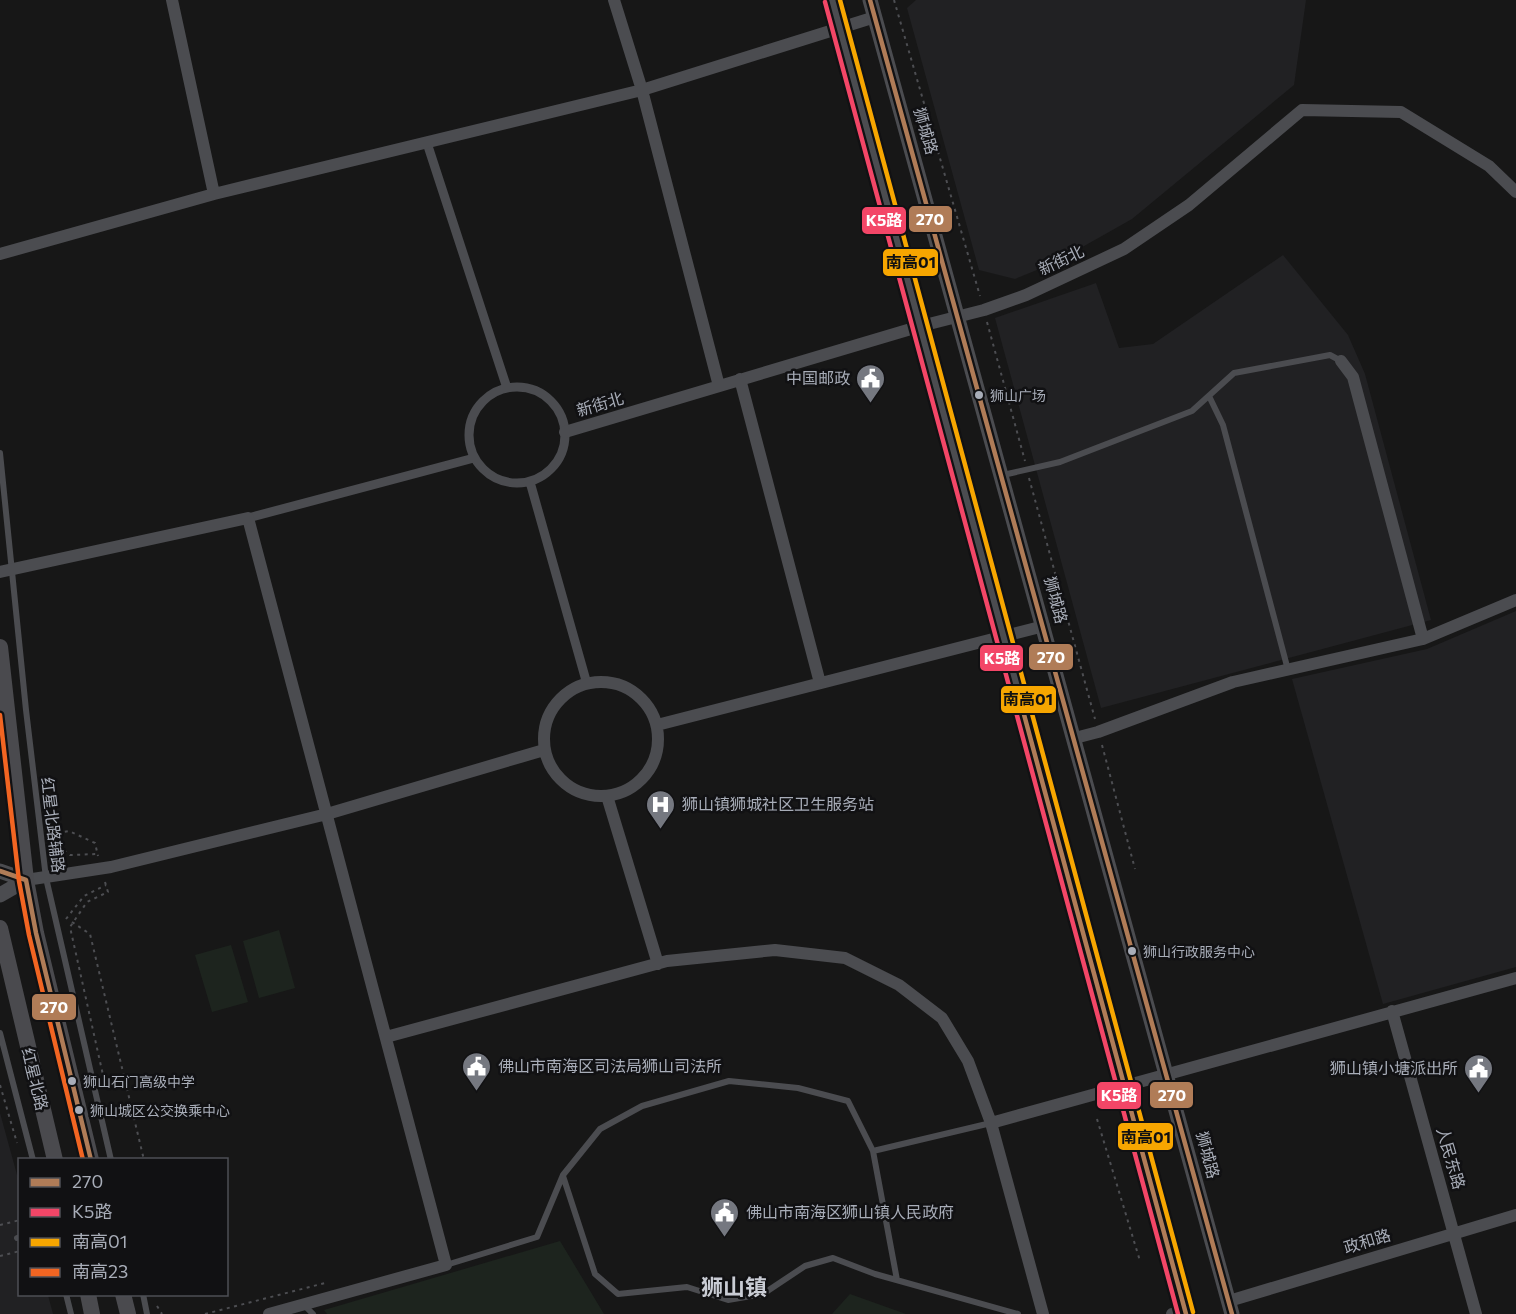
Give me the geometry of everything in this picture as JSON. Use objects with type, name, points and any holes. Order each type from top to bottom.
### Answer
[{"type":"main road","points":[[0,646],[26,880],[36,933],[91,1158]]},
{"type":"main road","name":"红星北路","points":[[0,928],[55,1158]]},
{"type":"main road","points":[[88,1296],[92,1314]]},
{"type":"main road","points":[[124,1296],[128,1314]]},
{"type":"street","points":[[171,0],[214,194]]},
{"type":"street","points":[[614,0],[642,90],[718,386]]},
{"type":"street","points":[[832,0],[1124,1088],[1181,1313]]},
{"type":"street","name":"狮城路","points":[[870,0],[1231,1307]]},
{"type":"street","points":[[0,254],[214,194],[642,90],[875,17]]},
{"type":"street","name":"新街北","points":[[565,432],[921,326],[984,310],[1026,295],[1124,249],[1189,204],[1302,110],[1401,112],[1489,166],[1516,192]]},
{"type":"street","points":[[427,143],[507,388]]},
{"type":"street","points":[[1341,362],[1353,377],[1423,639]]},
{"type":"street","points":[[740,380],[820,683]]},
{"type":"street","points":[[507,388],[532,389],[548,397],[558,410],[565,432],[565,442],[559,458],[545,474],[530,482],[513,484],[497,479],[484,471],[474,458],[468,442],[469,425],[475,410],[487,397],[507,388]]},
{"type":"street","points":[[6,571],[248,518],[474,458]]},
{"type":"street","points":[[530,482],[587,684]]},
{"type":"street","points":[[248,518],[446,1265],[269,1314]]},
{"type":"street","points":[[1075,738],[1098,732],[1233,682],[1423,639],[1516,600]]},
{"type":"street","points":[[657,725],[1044,626]]},
{"type":"street","points":[[616,683],[635,692],[649,706],[657,725],[659,745],[648,773],[633,787],[607,796],[595,797],[575,791],[564,784],[551,769],[544,750],[543,730],[550,711],[563,696],[587,684],[616,683]]},
{"type":"street","points":[[0,895],[26,880],[111,867],[327,814],[544,750]]},
{"type":"street","points":[[607,796],[658,964]]},
{"type":"street","points":[[0,871],[26,880]]},
{"type":"street","points":[[386,1037],[658,964],[775,950],[845,958],[899,985],[942,1018],[968,1061],[991,1123],[1042,1314]]},
{"type":"street","points":[[991,1123],[1516,978]]},
{"type":"street","name":"人民东路","points":[[1392,1011],[1476,1314]]},
{"type":"street","name":"政和路","points":[[1231,1307],[1454,1232],[1516,1215]]},
{"type":"lane","points":[[1003,475],[1060,462],[1192,411],[1234,373],[1330,355],[1341,362]]},
{"type":"lane","points":[[1209,396],[1223,425],[1288,670]]},
{"type":"lane","name":"红星北路辅路","points":[[0,453],[6,571],[46,878],[111,1158]]},
{"type":"lane","points":[[0,1033],[32,1158]]},
{"type":"lane","points":[[446,1265],[537,1237],[563,1175],[600,1129],[642,1106],[729,1081],[798,1089],[848,1101],[873,1150],[897,1280]]},
{"type":"lane","points":[[873,1150],[991,1123]]},
{"type":"lane","points":[[563,1175],[595,1274],[618,1294],[687,1287],[728,1300],[764,1294],[805,1266],[833,1258],[897,1280],[1018,1314]]},
{"type":"lane","points":[[66,1296],[71,1314]]},
{"type":"lane","points":[[143,1296],[147,1314]]},
{"type":"lane","points":[[303,1305],[313,1314]]},
{"type":"path","points":[[894,0],[984,310],[1135,869]]},
{"type":"path","points":[[69,831],[94,843],[98,854],[70,855],[54,844],[48,835],[69,831]]},
{"type":"path","points":[[65,923],[78,902],[106,885],[108,892],[87,902],[70,927],[107,1090]]},
{"type":"path","points":[[72,922],[90,934],[144,1158]]},
{"type":"path","points":[[0,1085],[18,1149]]},
{"type":"path","points":[[1097,1119],[1140,1261]]},
{"type":"path","points":[[0,1225],[18,1220]]},
{"type":"path","points":[[0,1256],[18,1252]]},
{"type":"path","points":[[205,1314],[326,1283]]},
{"type":"path","points":[[156,1302],[162,1314]]},
{"type":"shaded area","points":[[916,0],[1306,0],[1294,85],[1132,219],[1054,263],[1015,279],[979,270],[907,8]]},
{"type":"shaded area","name":"狮山广场","points":[[1283,255],[1348,335],[1365,374],[1431,620],[1101,708],[995,318],[1096,283],[1119,348],[1153,344]]},
{"type":"shaded area","points":[[1516,611],[1516,967],[1383,1004],[1292,679],[1427,649]]},
{"type":"shaded area","points":[[279,930],[295,988],[259,998],[243,941]]},
{"type":"shaded area","points":[[231,945],[248,1002],[212,1012],[195,955]]},
{"type":"shaded area","points":[[0,1113],[18,1178],[18,1296],[48,1296],[53,1314],[0,1314]]},
{"type":"shaded area","points":[[560,1241],[604,1314],[327,1314],[324,1310]]},
{"type":"shaded area","points":[[850,1294],[906,1314],[832,1314]]},
{"type":"transit line","name":"南高01","points":[[840,0],[1193,1312]]},
{"type":"transit line","name":"270","points":[[870,0],[1232,1314]]},
{"type":"transit line","name":"K5路","points":[[825,2],[1178,1314]]},
{"type":"transit line","name":"270","points":[[1019,696],[1186,1314]]},
{"type":"transit line","name":"南高23","points":[[0,715],[19,881],[29,935],[83,1158]]},
{"type":"transit line","name":"270","points":[[0,871],[26,880],[36,933],[91,1158]]},
{"type":"place","name":"狮山广场","points":[[979,395]]},
{"type":"place","name":"中国邮政","points":[[871,404]]},
{"type":"place","name":"狮山镇狮城社区卫生服务站","points":[[661,830]]},
{"type":"place","name":"狮山行政服务中心","points":[[1132,951]]},
{"type":"place","name":"狮山石门高级中学","points":[[72,1081]]},
{"type":"place","name":"佛山市南海区司法局狮山司法所","points":[[477,1092]]},
{"type":"place","name":"狮山镇小塘派出所","points":[[1479,1094]]},
{"type":"place","name":"狮山城区公交换乘中心","points":[[79,1110]]},
{"type":"place","name":"佛山市南海区狮山镇人民政府","points":[[725,1238]]},
{"type":"district","name":"狮山镇","points":[[734,1287]]}]
